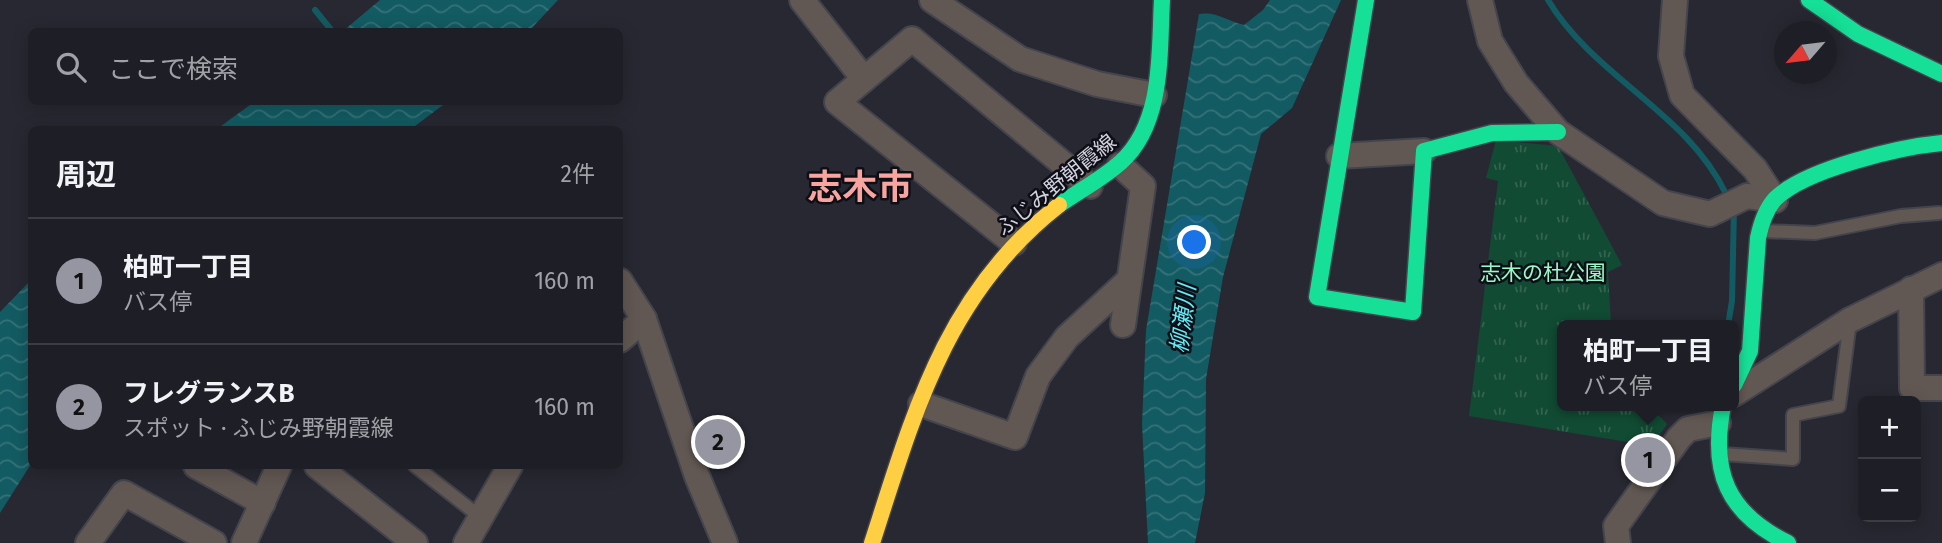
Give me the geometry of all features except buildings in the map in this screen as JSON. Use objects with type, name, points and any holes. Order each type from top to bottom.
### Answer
[{"type":"street","points":[[802,0],[864,79]]},
{"type":"street","points":[[932,0],[1020,59],[1097,84],[1154,95]]},
{"type":"street","name":"ふじみ野朝霞線","points":[[872,543],[921,404],[957,322],[985,278],[1014,243],[1061,204],[1120,165],[1140,139],[1154,95],[1162,0]]},
{"type":"street","points":[[1366,0],[1317,297],[1413,312],[1424,151]]},
{"type":"street","points":[[1480,0],[1490,41],[1516,83],[1558,132],[1663,203],[1710,214],[1747,196],[1775,200]]},
{"type":"street","points":[[1675,0],[1671,56],[1682,95],[1755,169],[1775,200]]},
{"type":"street","points":[[1809,0],[1858,34],[1942,74]]},
{"type":"street","points":[[1014,243],[837,102],[912,39],[1090,186]]},
{"type":"street","points":[[1339,156],[1424,151],[1492,133],[1558,132]]},
{"type":"street","points":[[1739,375],[1750,354],[1763,219],[1775,200],[1799,183],[1872,156],[1911,146],[1942,143]]},
{"type":"street","points":[[1120,165],[1143,186],[1123,325]]},
{"type":"street","points":[[1739,391],[1850,320],[1942,275]]},
{"type":"street","points":[[921,404],[1015,436],[1038,376],[1067,337],[1128,281]]},
{"type":"street","points":[[623,286],[644,319],[697,476],[725,543]]},
{"type":"street","points":[[1911,289],[1912,388],[1942,388]]},
{"type":"street","points":[[623,337],[644,319]]},
{"type":"street","points":[[1618,543],[1616,526],[1679,438],[1688,429],[1721,414],[1718,454],[1728,494],[1738,510],[1755,527],[1788,543]]},
{"type":"street","points":[[201,469],[263,503]]},
{"type":"street","points":[[249,539],[278,469]]},
{"type":"street","points":[[320,469],[399,538]]},
{"type":"street","points":[[466,543],[508,469]]},
{"type":"street","points":[[88,543],[124,493],[214,543]]},
{"type":"lane","points":[[1761,230],[1815,233],[1901,216],[1939,213]]},
{"type":"lane","points":[[1718,454],[1793,459],[1793,415],[1839,406],[1850,320]]},
{"type":"lane","points":[[419,469],[479,516]]},
{"type":"green space","name":"志木の杜公園","points":[[1496,140],[1558,146],[1622,265],[1608,272],[1611,320],[1557,320],[1557,411],[1654,411],[1667,424],[1652,446],[1469,416],[1498,181],[1486,178]]},
{"type":"water","points":[[380,0],[558,0],[532,28],[347,28]]},
{"type":"water","name":"柳瀬川","points":[[1270,0],[1341,0],[1292,108],[1261,134],[1223,277],[1206,379],[1205,493],[1195,543],[1148,543],[1142,424],[1146,330],[1199,14],[1216,15],[1244,25],[1263,10]]},
{"type":"water","points":[[250,105],[443,105],[415,126],[221,126]]},
{"type":"water","points":[[28,283],[28,469],[0,513],[0,312]]},
{"type":"waterway","points":[[1548,0],[1567,27],[1590,51],[1688,140],[1709,165],[1726,194]]},
{"type":"waterway","points":[[315,10],[330,28]]},
{"type":"waterway","points":[[1729,320],[1732,301],[1734,209]]},
{"type":"traffic: fast","points":[[1059,205],[1121,162],[1135,146],[1145,128],[1152,108],[1159,64],[1162,0]]},
{"type":"traffic: fast","points":[[1366,0],[1317,297],[1413,312],[1424,151],[1492,133],[1558,132]]},
{"type":"traffic: fast","points":[[1809,0],[1858,34],[1942,74]]},
{"type":"traffic: fast","points":[[1739,374],[1750,351],[1758,238],[1764,217],[1775,199],[1789,188],[1830,169],[1902,149],[1942,143]]},
{"type":"traffic: fast","points":[[1722,411],[1719,451],[1728,488],[1737,504],[1750,518],[1788,543]]},
{"type":"traffic: slow","points":[[872,543],[920,402],[961,316],[988,277],[1020,239],[1059,205]]},
{"type":"place","name":"フレグランスB","points":[[718,442]]},
{"type":"place","name":"柏町一丁目","points":[[1648,460]]},
{"type":"district","name":"志木市","points":[[860,187]]}]
